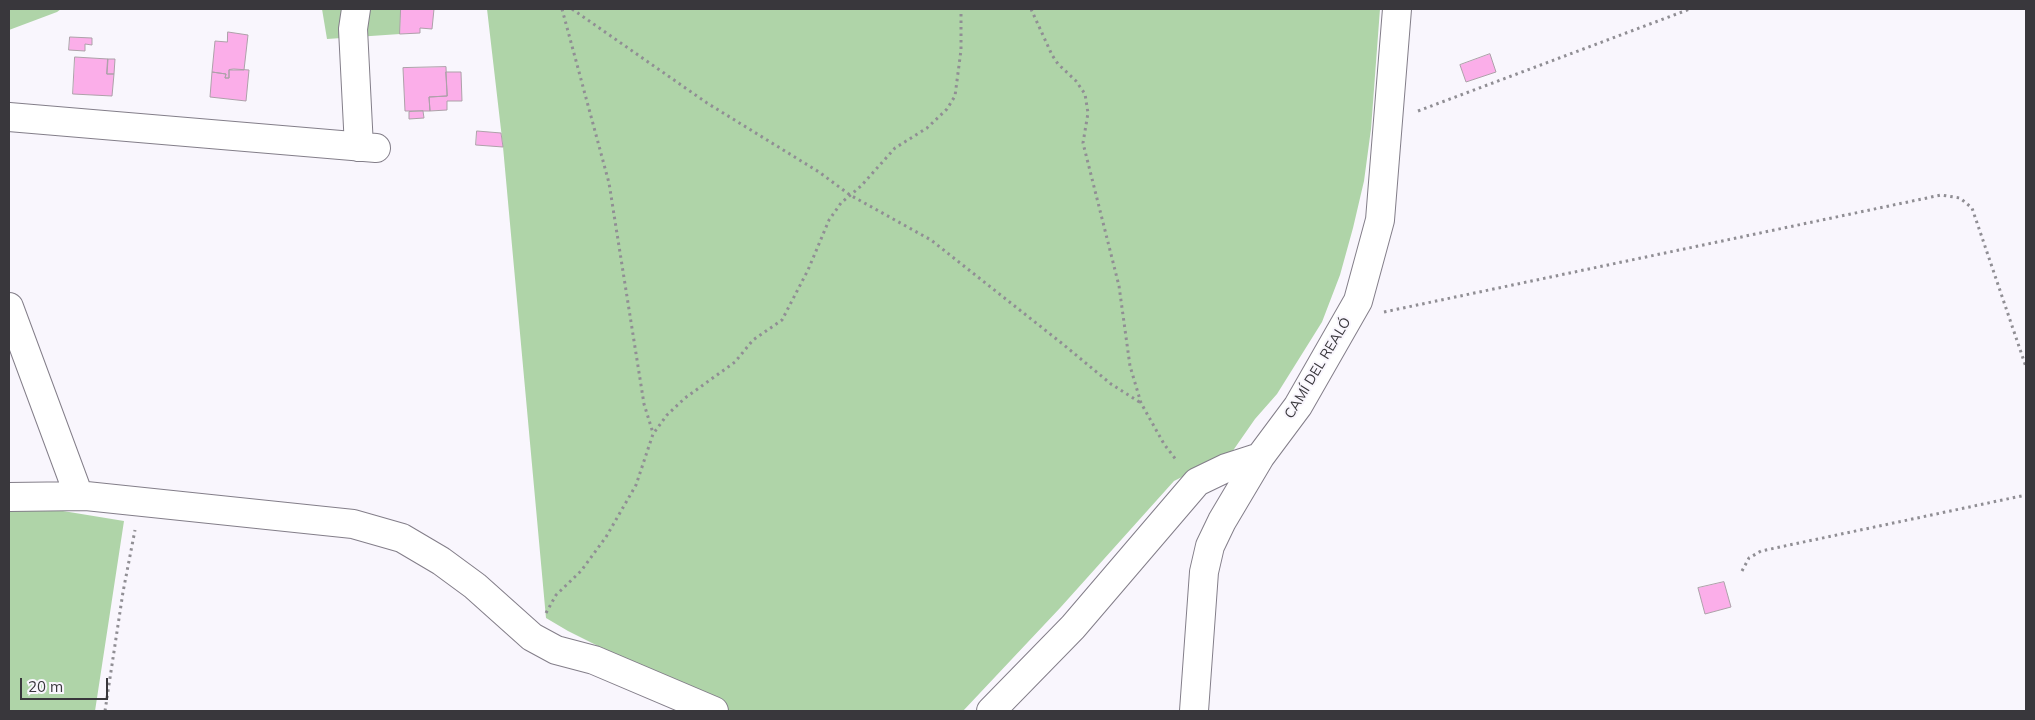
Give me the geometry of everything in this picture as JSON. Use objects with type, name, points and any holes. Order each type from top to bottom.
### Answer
[{"type":"street","points":[[9,117],[367,148],[353,29],[356,9]]},
{"type":"street","name":"CAMÍ DEL REALÓ","points":[[1194,711],[1204,572],[1210,546],[1222,521],[1260,457],[1298,406],[1358,301],[1380,220],[1397,9]]},
{"type":"street","points":[[9,307],[79,496]]},
{"type":"street","points":[[992,711],[1073,627],[1197,482],[1226,468],[1260,457]]},
{"type":"street","points":[[9,498],[79,496],[141,502],[353,524],[402,538],[441,560],[475,586],[532,637],[556,650],[594,660],[714,711]]},
{"type":"path","points":[[562,9],[610,183],[644,404],[653,434]]},
{"type":"path","points":[[572,9],[707,103],[819,172],[850,195],[931,240],[1111,384],[1141,403]]},
{"type":"path","points":[[532,637],[556,596],[581,570],[606,537],[636,484],[653,434],[667,415],[684,398],[735,362],[753,340],[782,320],[808,270],[829,220],[841,203],[861,186],[895,148],[927,128],[947,109],[955,96],[961,50],[961,9]]},
{"type":"path","points":[[1031,9],[1052,55],[1058,64],[1076,81],[1085,94],[1088,113],[1084,143],[1119,286],[1130,366],[1141,403],[1164,444],[1181,466],[1197,482]]},
{"type":"path","points":[[1389,122],[1690,9]]},
{"type":"path","points":[[1358,301],[1378,313],[1396,310],[1941,196],[1960,198],[1972,208],[2026,367]]},
{"type":"path","points":[[1742,571],[1749,558],[1761,551],[2026,495]]},
{"type":"path","points":[[105,711],[123,592],[141,502]]},
{"type":"green space","points":[[9,9],[61,9],[9,30]]},
{"type":"green space","points":[[322,9],[401,9],[400,34],[327,39]]},
{"type":"green space","points":[[487,9],[1380,9],[1371,129],[1364,181],[1340,275],[1322,322],[1277,394],[1255,419],[1232,452],[1174,481],[1060,608],[963,711],[728,711],[568,631],[546,618],[503,147]]},
{"type":"green space","points":[[9,506],[63,511],[124,521],[95,711],[9,711]]},
{"type":"building","points":[[401,9],[434,9],[432,29],[420,28],[420,33],[400,34]]},
{"type":"building","points":[[228,32],[248,35],[244,70],[229,70],[229,78],[225,78],[226,74],[212,72],[215,41],[227,42]]},
{"type":"building","points":[[70,37],[92,38],[92,45],[85,44],[85,51],[69,50]]},
{"type":"building","points":[[1490,54],[1496,72],[1466,82],[1460,65]]},
{"type":"building","points":[[75,57],[108,59],[107,74],[114,74],[112,96],[73,94]]},
{"type":"building","points":[[108,59],[115,59],[114,74],[107,74]]},
{"type":"building","points":[[446,67],[447,96],[429,97],[430,111],[405,111],[403,68]]},
{"type":"building","points":[[229,70],[249,70],[246,101],[210,97],[212,72],[226,74],[225,78],[229,78]]},
{"type":"building","points":[[446,72],[461,72],[462,101],[447,101],[447,110],[430,111],[429,97],[447,96]]},
{"type":"building","points":[[423,111],[424,118],[409,119],[409,112]]},
{"type":"building","points":[[477,131],[501,133],[503,147],[476,145]]},
{"type":"building","points":[[1724,582],[1731,607],[1705,614],[1698,588]]}]
